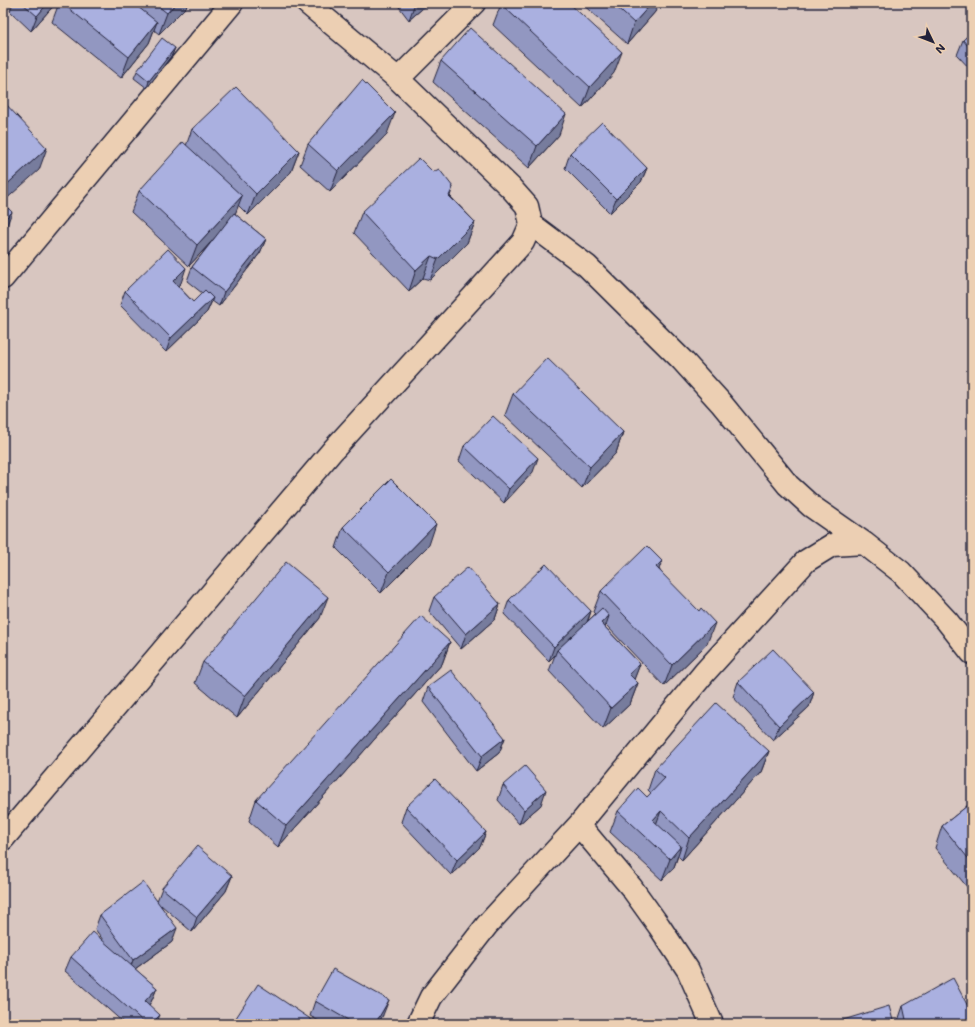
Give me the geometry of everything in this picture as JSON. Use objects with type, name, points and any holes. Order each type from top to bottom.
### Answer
[{"type":"street","points":[[3,278],[232,3]]},
{"type":"street","points":[[3,840],[333,450],[523,242],[531,224],[527,206],[511,188],[398,79],[307,3]]},
{"type":"street","points":[[398,79],[474,3]]},
{"type":"street","points":[[531,224],[587,266],[682,360],[721,403],[788,485],[811,506],[864,543],[901,572],[948,622],[972,653]]},
{"type":"street","points":[[418,1024],[431,997],[487,925],[579,825],[704,672],[806,561],[832,545],[864,543]]},
{"type":"street","points":[[579,825],[630,887],[659,926],[688,970],[712,1024]]},
{"type":"building","points":[[22,3],[48,3],[37,16]]},
{"type":"building","points":[[62,3],[133,3],[157,22],[129,57]]},
{"type":"building","points":[[154,3],[176,3],[167,13]]},
{"type":"building","points":[[501,3],[569,3],[622,52],[590,87]]},
{"type":"building","points":[[612,3],[652,3],[634,23]]},
{"type":"building","points":[[470,28],[566,114],[537,146],[441,61]]},
{"type":"building","points":[[972,32],[972,51],[963,40]]},
{"type":"building","points":[[162,38],[175,48],[149,81],[137,71]]},
{"type":"building","points":[[362,80],[395,113],[338,171],[308,144]]},
{"type":"building","points":[[236,87],[299,151],[256,194],[192,129]]},
{"type":"building","points":[[3,101],[47,148],[3,188]]},
{"type":"building","points":[[602,122],[647,168],[616,199],[570,153]]},
{"type":"building","points":[[183,142],[242,196],[197,245],[139,191]]},
{"type":"building","points":[[419,158],[433,172],[439,169],[453,187],[449,196],[475,222],[438,259],[431,256],[416,270],[362,212]]},
{"type":"building","points":[[3,203],[12,212],[3,221]]},
{"type":"building","points":[[234,213],[266,239],[224,292],[192,267]]},
{"type":"building","points":[[168,249],[186,268],[173,281],[193,302],[205,290],[213,298],[171,338],[125,291]]},
{"type":"building","points":[[547,358],[623,432],[590,467],[513,394]]},
{"type":"building","points":[[493,416],[538,458],[509,489],[464,446]]},
{"type":"building","points":[[391,479],[436,524],[389,572],[343,527]]},
{"type":"building","points":[[647,546],[662,561],[656,567],[699,611],[701,608],[715,623],[672,665],[601,591]]},
{"type":"building","points":[[286,562],[328,597],[245,696],[203,662]]},
{"type":"building","points":[[546,564],[591,611],[554,647],[509,600]]},
{"type":"building","points":[[468,567],[500,604],[466,634],[434,597]]},
{"type":"building","points":[[602,608],[609,616],[601,623],[640,664],[629,674],[638,683],[611,708],[557,650]]},
{"type":"building","points":[[421,616],[450,642],[286,826],[256,800]]},
{"type":"building","points":[[773,649],[814,692],[779,726],[738,682]]},
{"type":"building","points":[[451,670],[505,738],[482,756],[428,687]]},
{"type":"building","points":[[716,703],[769,751],[689,838],[661,811],[653,820],[681,846],[670,859],[618,811],[638,788],[647,797],[665,778],[655,769]]},
{"type":"building","points":[[525,766],[546,790],[524,810],[503,785]]},
{"type":"building","points":[[435,779],[486,832],[457,860],[406,807]]},
{"type":"building","points":[[972,802],[972,863],[942,826]]},
{"type":"building","points":[[197,846],[232,876],[197,917],[162,888]]},
{"type":"building","points":[[143,882],[177,928],[133,960],[100,915]]},
{"type":"building","points":[[93,932],[157,988],[145,1001],[160,1015],[151,1024],[146,1024],[71,957]]},
{"type":"building","points":[[333,969],[389,1000],[375,1024],[355,1024],[315,1001]]},
{"type":"building","points":[[953,978],[972,1014],[972,1024],[907,1024],[903,1006]]},
{"type":"building","points":[[258,984],[318,1024],[232,1024]]},
{"type":"building","points":[[889,1006],[894,1024],[830,1024]]}]
